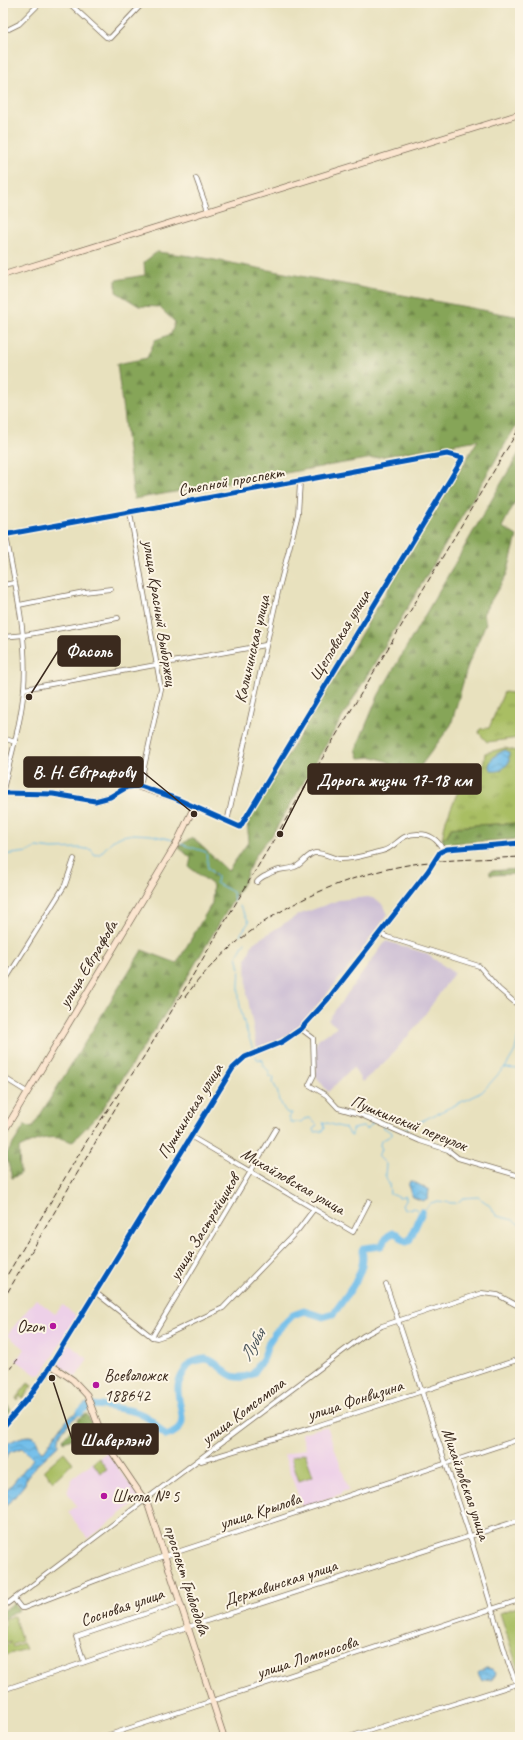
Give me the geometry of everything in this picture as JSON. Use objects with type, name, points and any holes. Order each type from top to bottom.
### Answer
[{"type":"street","points":[[9,29],[19,24],[40,3]]},
{"type":"street","points":[[69,3],[106,38],[113,36],[143,3]]},
{"type":"street","points":[[3,275],[520,114]]},
{"type":"street","points":[[196,178],[208,211]]},
{"type":"street","name":"Степной проспект","points":[[5,535],[447,454],[463,458]]},
{"type":"street","name":"Щегловская улица","points":[[227,822],[240,827],[463,458]]},
{"type":"street","name":"Калининская улица","points":[[227,822],[266,645],[298,514],[300,482]]},
{"type":"street","name":"улица Красный Выборжец","points":[[130,513],[158,664],[161,688],[140,786]]},
{"type":"street","points":[[3,790],[15,742],[24,689],[24,635],[5,535]]},
{"type":"street","points":[[3,585],[14,583]]},
{"type":"street","points":[[18,605],[84,592],[111,589]]},
{"type":"street","points":[[3,637],[24,635],[118,618]]},
{"type":"street","points":[[24,689],[266,645]]},
{"type":"street","points":[[3,738],[15,742]]},
{"type":"street","points":[[3,793],[52,794],[95,801],[110,797],[127,787],[140,786],[194,806],[227,822]]},
{"type":"street","name":"улица Евграфова","points":[[3,1133],[177,842],[194,806]]},
{"type":"street","points":[[257,882],[260,878],[271,871],[296,866],[309,855],[315,853],[341,859],[354,858],[387,849],[400,839],[409,835],[418,834],[432,837],[438,842],[443,850],[520,843]]},
{"type":"street","name":"Пушкинская улица","points":[[3,1427],[30,1396],[51,1365],[233,1068],[238,1062],[250,1054],[282,1042],[301,1029],[328,999],[443,850]]},
{"type":"street","points":[[3,984],[64,885],[74,859]]},
{"type":"street","points":[[380,933],[387,937],[479,966],[499,989],[520,1007]]},
{"type":"street","name":"Пушкинский переулок","points":[[301,1029],[313,1038],[314,1075],[309,1085],[326,1095],[338,1108],[359,1114],[420,1141],[448,1150],[458,1158],[520,1176]]},
{"type":"street","points":[[3,1077],[27,1092]]},
{"type":"street","name":"улица Застройщиков","points":[[152,1337],[252,1173],[276,1129]]},
{"type":"street","name":"Михайловская улица","points":[[190,1136],[353,1232],[369,1201]]},
{"type":"street","points":[[95,1292],[152,1337],[157,1338],[166,1335],[223,1308],[298,1230],[314,1209]]},
{"type":"street","name":"Михайловская улица","points":[[386,1284],[470,1536],[508,1662],[520,1693]]},
{"type":"street","name":"улица Комсомола","points":[[3,1607],[363,1336],[382,1326],[482,1293],[498,1295],[520,1307]]},
{"type":"street","name":"улица Фонвизина","points":[[196,1462],[310,1428],[520,1359]]},
{"type":"street","name":"проспект Грибоедова","points":[[51,1365],[73,1380],[85,1392],[94,1410],[100,1430],[110,1449],[145,1500],[165,1556],[224,1737]]},
{"type":"street","name":"улица Крылова","points":[[14,1599],[21,1608],[24,1608],[110,1575],[165,1556],[520,1439]]},
{"type":"street","name":"Державинская улица","points":[[3,1690],[188,1627],[520,1520]]},
{"type":"street","name":"улица Ломоносова","points":[[103,1737],[493,1610],[519,1600]]},
{"type":"street","name":"Сосновая улица","points":[[84,1662],[76,1636],[180,1602]]},
{"type":"street","points":[[349,1737],[517,1684]]},
{"type":"shaded area","points":[[368,897],[381,903],[388,914],[346,971],[298,1028],[282,1038],[257,1048],[247,994],[246,959],[253,943],[298,915],[339,900]]},
{"type":"shaded area","points":[[386,941],[425,953],[454,973],[416,1027],[386,1061],[362,1082],[353,1067],[328,1092],[316,1076],[314,1047],[319,1039],[337,1027],[328,1020]]},
{"type":"shaded area","points":[[36,1299],[55,1314],[63,1305],[77,1317],[42,1374],[36,1375],[16,1360],[25,1349],[7,1335]]},
{"type":"shaded area","points":[[67,1343],[88,1359],[76,1377],[57,1363],[57,1360]]},
{"type":"shaded area","points":[[327,1426],[349,1490],[302,1507],[284,1455],[306,1448],[301,1433]]},
{"type":"shaded area","name":"Школа № 5","points":[[107,1452],[140,1499],[88,1539],[68,1512],[77,1506],[67,1492],[73,1477]]},
{"type":"green space","points":[[157,252],[199,257],[520,317],[520,419],[271,837],[254,858],[244,882],[167,1011],[100,1113],[72,1142],[58,1138],[45,1138],[19,1148],[20,1174],[12,1178],[6,1155],[25,1125],[32,1128],[142,950],[177,963],[212,903],[213,885],[189,867],[191,858],[178,847],[192,837],[228,871],[249,841],[247,823],[478,440],[134,499],[117,364],[147,358],[155,340],[171,334],[175,322],[159,307],[139,306],[116,292],[116,280],[145,275],[144,262]]},
{"type":"green space","points":[[520,451],[520,493],[502,527],[517,536],[507,574],[483,614],[486,623],[468,665],[451,725],[408,783],[385,794],[381,784],[392,779],[389,762],[374,757],[359,758],[356,749],[378,696]]},
{"type":"green space","points":[[504,692],[520,694],[520,739],[487,742],[479,733],[480,729],[489,728]]},
{"type":"green space","points":[[505,748],[520,752],[520,823],[451,828],[447,836],[442,839],[446,820],[463,779],[482,777],[485,753]]},
{"type":"green space","points":[[520,823],[520,839],[443,844],[442,839],[447,836],[451,828]]},
{"type":"green space","points":[[520,869],[520,874],[490,875],[490,871]]},
{"type":"green space","points":[[28,1383],[32,1386],[23,1398],[20,1396],[17,1400],[16,1398]]},
{"type":"green space","points":[[6,1404],[11,1410],[3,1420],[3,1405]]},
{"type":"green space","points":[[87,1414],[95,1431],[78,1440],[74,1438],[64,1442],[63,1438],[75,1426],[80,1417]]},
{"type":"green space","points":[[64,1452],[73,1463],[53,1481],[44,1470]]},
{"type":"green space","points":[[305,1453],[313,1476],[299,1481],[291,1458]]},
{"type":"green space","points":[[99,1458],[107,1469],[100,1473],[93,1463]]},
{"type":"green space","points":[[14,1603],[19,1610],[3,1619],[3,1611]]},
{"type":"green space","points":[[520,1606],[520,1675],[500,1613]]},
{"type":"green space","points":[[14,1616],[22,1641],[12,1645],[13,1647],[23,1643],[26,1649],[3,1656],[3,1646],[11,1643],[10,1641],[3,1644],[3,1627],[5,1626],[5,1619]]},
{"type":"water","points":[[506,750],[509,753],[509,762],[502,769],[492,771],[489,766],[491,760]]},
{"type":"water","points":[[410,1181],[429,1190],[428,1198],[423,1201],[413,1197],[408,1186]]},
{"type":"water","points":[[86,1403],[88,1409],[68,1424],[61,1434],[59,1445],[37,1465],[26,1479],[25,1484],[8,1505],[3,1507],[3,1495],[33,1459],[22,1448],[10,1452],[3,1461],[3,1447],[17,1439],[30,1436],[36,1439],[41,1451],[44,1451],[63,1424]]},
{"type":"water","points":[[486,1668],[492,1669],[496,1673],[495,1677],[491,1680],[486,1679],[482,1681],[478,1673]]},
{"type":"waterway","points":[[3,855],[28,852],[37,847],[52,849],[80,848],[92,850],[94,855],[100,854],[112,841],[122,836],[134,834],[151,835],[173,840]]},
{"type":"waterway","points":[[181,844],[206,852],[208,868],[217,877],[216,883],[233,892],[234,902]]},
{"type":"waterway","points":[[240,906],[249,922],[240,935]]},
{"type":"waterway","points":[[245,942],[237,956],[240,971],[239,997],[247,1032],[254,1051]]},
{"type":"waterway","points":[[505,1068],[515,1051],[518,1037]]},
{"type":"waterway","points":[[256,1056],[257,1059],[263,1060],[263,1066],[269,1071],[269,1077],[274,1077],[273,1083],[282,1105],[287,1113],[292,1113],[289,1118],[291,1122],[301,1122],[304,1119],[310,1118],[317,1125],[313,1129],[314,1132],[323,1131],[325,1128],[323,1122],[345,1128],[352,1136],[352,1129],[363,1127],[366,1129],[374,1122]]},
{"type":"waterway","points":[[403,1130],[482,1092],[504,1068],[520,1069]]},
{"type":"waterway","points":[[383,1127],[392,1133],[392,1135],[381,1141],[380,1145],[382,1149],[378,1156],[386,1164],[385,1175],[389,1184],[390,1194],[400,1198],[406,1196],[406,1201],[402,1205],[404,1210],[414,1208],[419,1212],[422,1212],[431,1203],[438,1201],[457,1203],[463,1198],[478,1197],[488,1204],[497,1216],[513,1220],[520,1225]]},
{"type":"waterway","name":"Лубья","points":[[80,1412],[93,1405],[130,1410],[151,1420],[166,1436],[175,1432],[180,1428],[182,1422],[178,1385],[182,1375],[190,1363],[206,1359],[212,1361],[226,1372],[237,1377],[244,1377],[253,1374],[264,1357],[269,1342],[275,1333],[293,1315],[304,1311],[323,1317],[333,1314],[349,1293],[358,1276],[362,1267],[362,1251],[364,1248],[381,1246],[388,1236],[393,1233],[397,1234],[406,1242],[409,1241],[422,1212]]},
{"type":"railway","points":[[3,1282],[88,1139],[143,1058],[168,1017],[520,427]]},
{"type":"railway","points":[[185,997],[207,970],[232,946],[260,925],[289,907],[320,891],[386,869],[420,863],[520,857]]},
{"type":"railway","points":[[3,1300],[119,1102]]},
{"type":"railway","points":[[3,1377],[18,1359]]},
{"type":"cycle path","points":[[3,535],[447,454],[463,458],[240,827],[177,799],[140,786],[127,787],[110,797],[95,801],[53,794],[3,793]]},
{"type":"cycle path","points":[[3,1427],[30,1396],[46,1373],[233,1068],[245,1057],[282,1042],[301,1029],[328,999],[428,871],[440,852],[447,849],[520,843]]},
{"type":"place","name":"Фасоль","points":[[29,697]]},
{"type":"place","name":"В. Н. Евграфову","points":[[194,814]]},
{"type":"place","name":"Дорога жизни 17-18 км","points":[[280,834]]},
{"type":"place","name":"Ozon","points":[[53,1326]]},
{"type":"place","name":"Шаверлэнд","points":[[52,1378]]},
{"type":"place","name":"Всеволожск 188642","points":[[96,1385]]},
{"type":"place","name":"Школа № 5","points":[[104,1496]]}]
